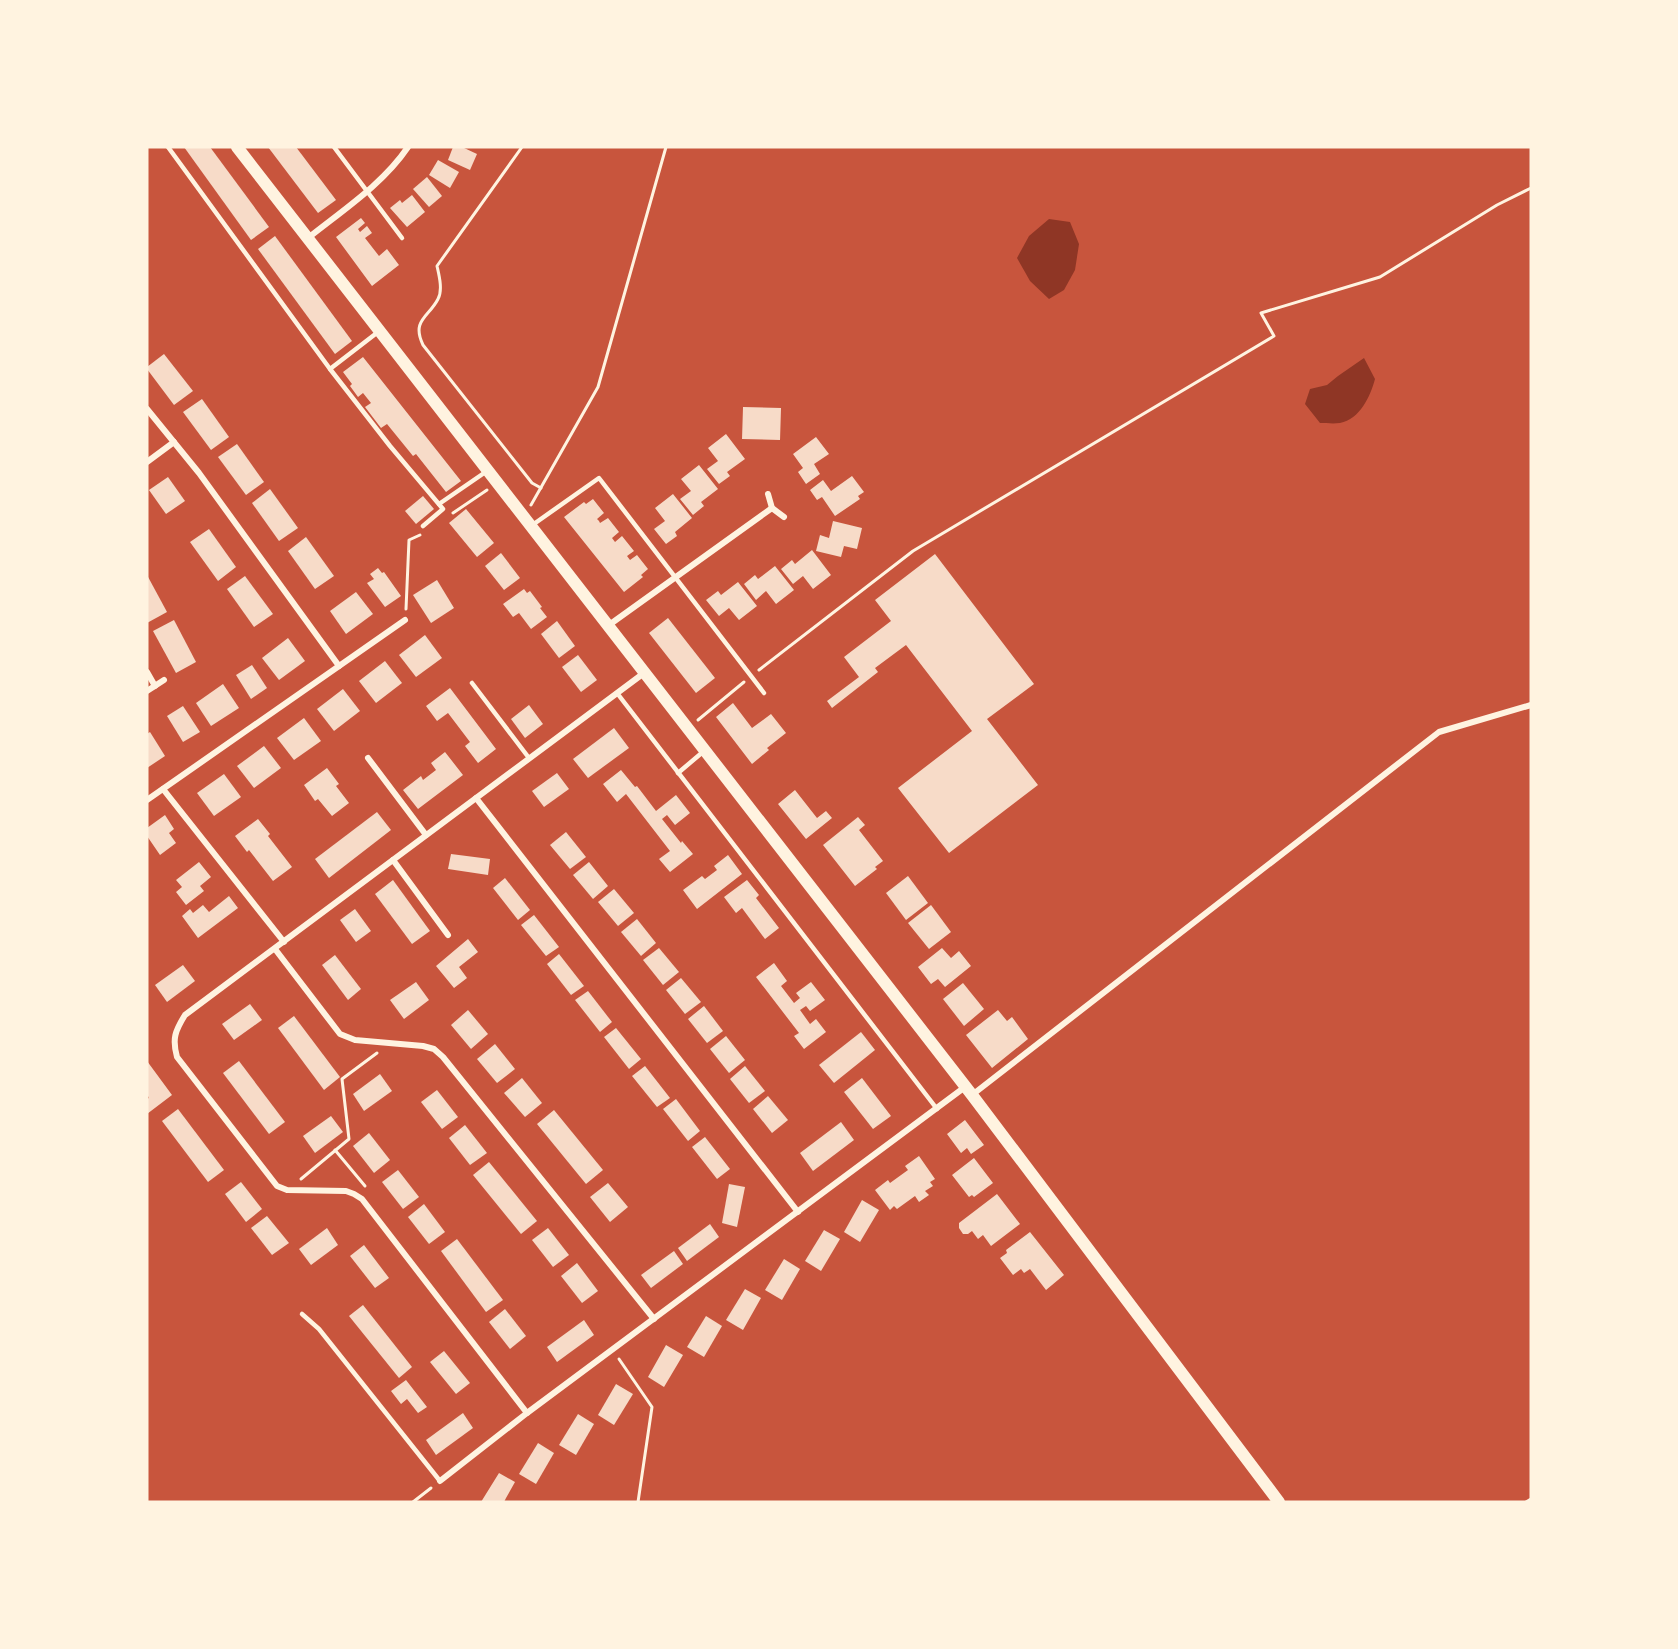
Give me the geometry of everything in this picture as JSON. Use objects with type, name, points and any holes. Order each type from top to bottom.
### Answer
[{"type":"main road","points":[[237,147],[969,1091],[1279,1502]]},
{"type":"street","points":[[308,238],[367,192],[399,161],[408,147]]},
{"type":"street","points":[[147,409],[174,442],[339,666]]},
{"type":"street","points":[[147,462],[174,442]]},
{"type":"street","points":[[768,494],[772,508],[784,517]]},
{"type":"street","points":[[608,626],[772,508]]},
{"type":"street","points":[[147,800],[405,620]]},
{"type":"street","points":[[147,672],[155,686]]},
{"type":"street","points":[[526,1413],[366,1204],[354,1194],[346,1191],[287,1190],[277,1186],[177,1057],[174,1043],[177,1028],[185,1015],[644,672]]},
{"type":"street","points":[[147,691],[164,680]]},
{"type":"street","points":[[440,1481],[526,1413],[937,1108],[969,1091],[1439,732],[1531,705]]},
{"type":"street","points":[[368,758],[426,835]]},
{"type":"street","points":[[163,789],[284,942]]},
{"type":"street","points":[[476,798],[798,1212]]},
{"type":"street","points":[[393,860],[448,935]]},
{"type":"street","points":[[275,949],[340,1034],[355,1040],[423,1046],[434,1049],[443,1057],[654,1319]]},
{"type":"lane","points":[[168,147],[330,369],[390,446],[440,504],[443,509],[423,526]]},
{"type":"lane","points":[[334,147],[402,238]]},
{"type":"lane","points":[[330,369],[379,331]]},
{"type":"lane","points":[[440,504],[488,471]]},
{"type":"lane","points":[[531,526],[598,478],[764,693]]},
{"type":"lane","points":[[472,683],[529,759]]},
{"type":"lane","points":[[617,693],[937,1108]]},
{"type":"lane","points":[[678,773],[705,751]]},
{"type":"lane","points":[[302,1314],[319,1329],[440,1481]]},
{"type":"path","points":[[522,147],[437,266],[440,280],[439,298],[419,323],[419,336],[423,345],[532,483],[541,488],[598,387],[666,147]]},
{"type":"path","points":[[688,728],[751,676],[913,551],[1274,336],[1261,313],[1380,277],[1497,205],[1531,188]]},
{"type":"path","points":[[451,514],[497,483]]},
{"type":"path","points":[[405,620],[410,540],[423,533]]},
{"type":"path","points":[[287,1190],[349,1139],[342,1079],[391,1043]]},
{"type":"path","points":[[336,1150],[370,1193],[366,1204]]},
{"type":"path","points":[[613,1350],[651,1407],[638,1502]]},
{"type":"path","points":[[413,1502],[440,1481]]},
{"type":"path","points":[[1526,1502],[1531,1499]]},
{"type":"shaded area","points":[[1049,219],[1070,222],[1079,244],[1075,270],[1064,290],[1049,299],[1030,281],[1017,258],[1029,236]]},
{"type":"shaded area","points":[[1364,358],[1375,379],[1359,412],[1347,421],[1320,423],[1305,404],[1310,389],[1327,385]]},
{"type":"building","points":[[184,147],[210,147],[269,227],[251,240]]},
{"type":"building","points":[[268,147],[296,147],[336,200],[318,213]]},
{"type":"building","points":[[453,147],[462,147],[477,154],[470,170],[448,160]]},
{"type":"building","points":[[438,160],[459,172],[450,188],[429,175]]},
{"type":"building","points":[[427,177],[442,196],[429,207],[413,189]]},
{"type":"building","points":[[412,195],[425,212],[407,227],[390,208],[400,200],[402,203]]},
{"type":"building","points":[[361,218],[365,223],[358,229],[360,232],[367,226],[372,233],[365,238],[379,256],[387,249],[399,265],[372,286],[336,237]]},
{"type":"building","points":[[275,236],[352,341],[335,354],[258,249]]},
{"type":"building","points":[[164,354],[193,391],[174,405],[147,369]]},
{"type":"building","points":[[363,357],[461,481],[446,492],[416,454],[413,456],[387,424],[381,428],[365,407],[371,403],[363,393],[358,397],[350,386],[352,384],[343,372]]},
{"type":"building","points":[[202,399],[229,437],[211,450],[183,412]]},
{"type":"building","points":[[743,407],[781,408],[780,440],[742,439]]},
{"type":"building","points":[[726,434],[745,459],[727,472],[730,476],[719,484],[707,469],[718,461],[708,448]]},
{"type":"building","points":[[816,437],[829,454],[814,464],[820,474],[806,484],[798,472],[803,468],[793,454]]},
{"type":"building","points":[[237,444],[264,482],[246,495],[218,457]]},
{"type":"building","points":[[699,465],[718,489],[701,502],[704,506],[693,515],[680,499],[691,491],[681,479]]},
{"type":"building","points":[[852,476],[864,492],[858,496],[860,499],[835,516],[822,497],[817,500],[810,490],[823,480],[831,491]]},
{"type":"building","points":[[168,477],[185,501],[166,514],[149,490]]},
{"type":"building","points":[[270,489],[298,528],[279,541],[252,503]]},
{"type":"building","points":[[673,494],[692,518],[675,532],[677,536],[666,544],[654,529],[665,521],[655,508]]},
{"type":"building","points":[[423,496],[434,509],[416,524],[405,511]]},
{"type":"building","points":[[593,499],[604,513],[597,519],[600,523],[608,518],[619,532],[612,538],[615,542],[622,536],[634,551],[627,556],[630,560],[637,555],[648,569],[641,575],[643,577],[624,592],[564,517],[584,502],[586,504]]},
{"type":"building","points":[[466,509],[494,543],[477,557],[449,523]]},
{"type":"building","points":[[833,521],[862,528],[857,549],[844,546],[841,557],[816,551],[820,535],[829,538]]},
{"type":"building","points":[[209,529],[236,567],[218,581],[190,542]]},
{"type":"building","points":[[306,537],[334,576],[315,589],[288,551]]},
{"type":"building","points":[[812,550],[831,575],[813,589],[803,576],[793,584],[781,569],[792,560],[795,564]]},
{"type":"building","points":[[501,553],[520,578],[504,590],[485,566]]},
{"type":"building","points":[[935,554],[1034,684],[987,719],[1038,785],[949,853],[898,788],[972,731],[906,645],[875,668],[878,672],[832,708],[827,701],[859,677],[844,657],[891,621],[875,600]]},
{"type":"building","points":[[775,566],[794,590],[776,604],[766,591],[756,600],[744,584],[755,575],[758,579]]},
{"type":"building","points":[[378,568],[382,573],[384,572],[401,596],[385,607],[367,583],[374,579],[370,574]]},
{"type":"building","points":[[147,575],[167,612],[147,623]]},
{"type":"building","points":[[245,576],[273,614],[254,627],[227,589]]},
{"type":"building","points":[[437,580],[454,608],[431,623],[413,595]]},
{"type":"building","points":[[738,582],[757,606],[739,620],[729,608],[719,616],[706,600],[718,591],[721,595]]},
{"type":"building","points":[[524,589],[527,593],[530,591],[547,617],[531,629],[519,613],[513,617],[503,604]]},
{"type":"building","points":[[356,592],[373,614],[346,634],[330,611]]},
{"type":"building","points":[[668,618],[715,678],[696,693],[649,633]]},
{"type":"building","points":[[174,620],[196,662],[176,673],[153,631]]},
{"type":"building","points":[[557,621],[575,646],[559,658],[541,634]]},
{"type":"building","points":[[425,635],[442,658],[416,677],[399,655]]},
{"type":"building","points":[[288,638],[305,661],[279,680],[262,658]]},
{"type":"building","points":[[578,655],[597,680],[581,692],[562,667]]},
{"type":"building","points":[[385,661],[402,683],[376,703],[359,681]]},
{"type":"building","points":[[252,665],[267,688],[251,699],[236,675]]},
{"type":"building","points":[[223,684],[239,708],[211,726],[196,703]]},
{"type":"building","points":[[450,688],[496,749],[478,763],[465,746],[470,742],[448,713],[437,721],[426,706]]},
{"type":"building","points":[[343,689],[360,711],[334,731],[317,709]]},
{"type":"building","points":[[733,703],[752,728],[771,714],[786,733],[752,764],[716,717]]},
{"type":"building","points":[[529,705],[543,724],[525,738],[511,719]]},
{"type":"building","points":[[183,706],[200,732],[183,742],[167,716]]},
{"type":"building","points":[[304,718],[321,741],[294,760],[277,738]]},
{"type":"building","points":[[614,728],[629,748],[588,778],[573,759]]},
{"type":"building","points":[[150,732],[165,756],[147,768],[147,734]]},
{"type":"building","points":[[264,746],[281,768],[254,788],[237,766]]},
{"type":"building","points":[[445,752],[463,775],[418,809],[403,790],[421,776],[423,780],[436,770],[431,763]]},
{"type":"building","points":[[327,768],[339,784],[336,786],[349,803],[332,816],[318,799],[315,801],[304,785]]},
{"type":"building","points":[[621,770],[656,811],[676,795],[690,813],[675,825],[667,815],[662,819],[693,854],[670,872],[659,859],[670,851],[626,794],[617,802],[603,784]]},
{"type":"building","points":[[557,773],[569,789],[544,807],[532,791]]},
{"type":"building","points":[[224,774],[241,797],[214,816],[197,793]]},
{"type":"building","points":[[795,790],[817,818],[826,811],[832,818],[806,839],[778,804]]},
{"type":"building","points":[[377,812],[391,830],[329,878],[315,859]]},
{"type":"building","points":[[165,815],[174,829],[169,833],[176,843],[160,855],[147,836],[147,828]]},
{"type":"building","points":[[858,817],[865,825],[859,830],[883,861],[875,867],[877,869],[855,886],[823,845]]},
{"type":"building","points":[[258,819],[292,867],[273,881],[235,836]]},
{"type":"building","points":[[566,832],[586,857],[570,869],[550,845]]},
{"type":"building","points":[[451,854],[490,859],[488,875],[448,869]]},
{"type":"building","points":[[728,855],[742,874],[697,909],[683,890],[702,876],[705,879],[717,870],[714,866]]},
{"type":"building","points":[[199,862],[211,877],[200,886],[204,891],[186,905],[176,892],[182,887],[176,880]]},
{"type":"building","points":[[589,862],[608,886],[593,899],[573,875]]},
{"type":"building","points":[[908,876],[928,903],[906,920],[886,893]]},
{"type":"building","points":[[505,878],[530,910],[518,920],[493,888]]},
{"type":"building","points":[[393,880],[430,931],[412,944],[375,894]]},
{"type":"building","points":[[747,880],[759,895],[756,898],[779,928],[765,939],[742,908],[736,913],[724,897]]},
{"type":"building","points":[[614,889],[634,913],[618,926],[598,902]]},
{"type":"building","points":[[229,896],[238,908],[198,938],[182,916],[190,909],[193,913],[203,905],[209,912]]},
{"type":"building","points":[[931,905],[951,932],[929,949],[908,923]]},
{"type":"building","points":[[355,909],[371,931],[356,942],[340,920]]},
{"type":"building","points":[[534,915],[559,947],[546,956],[521,925]]},
{"type":"building","points":[[637,919],[656,943],[641,956],[621,932]]},
{"type":"building","points":[[468,939],[478,952],[459,967],[467,978],[454,988],[436,966]]},
{"type":"building","points":[[659,948],[679,972],[663,985],[643,960]]},
{"type":"building","points":[[942,948],[951,958],[959,951],[971,966],[945,987],[938,979],[931,984],[918,967]]},
{"type":"building","points":[[559,954],[584,986],[571,995],[547,964]]},
{"type":"building","points":[[335,955],[361,989],[348,1000],[322,965]]},
{"type":"building","points":[[774,963],[787,981],[781,986],[794,1003],[800,998],[796,993],[811,982],[825,1000],[810,1011],[806,1006],[800,1010],[810,1024],[816,1019],[826,1032],[804,1049],[794,1036],[799,1033],[756,977]]},
{"type":"building","points":[[183,965],[195,981],[167,1002],[155,985]]},
{"type":"building","points":[[681,978],[701,1002],[685,1014],[666,990]]},
{"type":"building","points":[[416,982],[429,1000],[404,1019],[390,1000]]},
{"type":"building","points":[[963,983],[984,1009],[964,1026],[943,999]]},
{"type":"building","points":[[588,991],[612,1022],[600,1032],[575,1000]]},
{"type":"building","points":[[250,1004],[262,1020],[234,1040],[222,1024]]},
{"type":"building","points":[[704,1006],[723,1031],[707,1043],[688,1019]]},
{"type":"building","points":[[468,1010],[488,1034],[471,1049],[451,1025]]},
{"type":"building","points":[[998,1010],[1007,1021],[1012,1017],[1028,1039],[992,1068],[966,1035]]},
{"type":"building","points":[[294,1016],[340,1077],[324,1090],[278,1028]]},
{"type":"building","points":[[616,1028],[641,1059],[629,1069],[604,1037]]},
{"type":"building","points":[[861,1032],[875,1050],[834,1083],[819,1065]]},
{"type":"building","points":[[726,1036],[745,1060],[729,1073],[710,1049]]},
{"type":"building","points":[[495,1044],[515,1069],[497,1083],[477,1059]]},
{"type":"building","points":[[147,1061],[172,1095],[147,1114],[147,1099],[149,1098]]},
{"type":"building","points":[[239,1061],[285,1122],[269,1134],[223,1073]]},
{"type":"building","points":[[645,1066],[670,1098],[657,1107],[632,1076]]},
{"type":"building","points":[[745,1066],[765,1091],[749,1103],[730,1079]]},
{"type":"building","points":[[380,1074],[392,1091],[364,1111],[353,1094]]},
{"type":"building","points":[[522,1078],[542,1103],[525,1117],[504,1093]]},
{"type":"building","points":[[862,1078],[891,1116],[873,1129],[844,1092]]},
{"type":"building","points":[[437,1090],[458,1117],[442,1129],[421,1102]]},
{"type":"building","points":[[768,1096],[788,1120],[772,1133],[753,1109]]},
{"type":"building","points":[[676,1099],[700,1131],[688,1141],[663,1109]]},
{"type":"building","points":[[178,1109],[224,1170],[208,1182],[162,1121]]},
{"type":"building","points":[[554,1110],[603,1170],[586,1184],[537,1124]]},
{"type":"building","points":[[331,1116],[343,1132],[315,1153],[303,1136]]},
{"type":"building","points":[[965,1120],[984,1145],[971,1154],[967,1148],[961,1153],[947,1134]]},
{"type":"building","points":[[841,1122],[854,1140],[813,1171],[800,1153]]},
{"type":"building","points":[[465,1125],[487,1153],[470,1165],[449,1138]]},
{"type":"building","points":[[369,1133],[390,1160],[374,1173],[353,1146]]},
{"type":"building","points":[[705,1137],[730,1169],[717,1179],[692,1147]]},
{"type":"building","points":[[919,1156],[935,1179],[930,1182],[933,1186],[925,1191],[929,1195],[919,1202],[915,1196],[897,1209],[894,1206],[890,1210],[875,1190],[888,1180],[890,1183],[908,1170],[905,1166]]},
{"type":"building","points":[[974,1158],[993,1183],[974,1197],[972,1195],[969,1197],[952,1175]]},
{"type":"building","points":[[489,1162],[537,1221],[521,1234],[473,1175]]},
{"type":"building","points":[[398,1170],[419,1197],[403,1209],[382,1182]]},
{"type":"building","points":[[241,1182],[262,1209],[246,1222],[225,1194]]},
{"type":"building","points":[[608,1183],[628,1207],[610,1222],[590,1197]]},
{"type":"building","points":[[729,1184],[745,1187],[737,1227],[722,1223]]},
{"type":"building","points":[[997,1194],[1020,1224],[991,1246],[983,1235],[978,1239],[972,1231],[963,1234],[959,1223]]},
{"type":"building","points":[[862,1200],[879,1210],[860,1242],[844,1232]]},
{"type":"building","points":[[424,1204],[445,1232],[429,1244],[408,1217]]},
{"type":"building","points":[[267,1216],[289,1243],[272,1255],[251,1228]]},
{"type":"building","points":[[710,1224],[719,1237],[687,1261],[678,1248]]},
{"type":"building","points":[[327,1228],[338,1245],[311,1265],[299,1249]]},
{"type":"building","points":[[548,1228],[569,1255],[553,1267],[532,1240]]},
{"type":"building","points":[[824,1230],[840,1239],[821,1271],[805,1261]]},
{"type":"building","points":[[1030,1232],[1064,1275],[1046,1290],[1030,1269],[1024,1273],[1021,1269],[1013,1275],[1000,1258],[1007,1253],[1006,1250]]},
{"type":"building","points":[[457,1239],[503,1300],[486,1312],[441,1251]]},
{"type":"building","points":[[364,1245],[389,1278],[375,1288],[350,1256]]},
{"type":"building","points":[[674,1251],[683,1264],[651,1288],[641,1275]]},
{"type":"building","points":[[784,1259],[800,1269],[782,1300],[765,1290]]},
{"type":"building","points":[[577,1263],[598,1291],[582,1303],[561,1276]]},
{"type":"building","points":[[745,1289],[761,1298],[743,1330],[726,1320]]},
{"type":"building","points":[[363,1305],[412,1367],[399,1378],[349,1316]]},
{"type":"building","points":[[505,1309],[526,1336],[510,1349],[489,1322]]},
{"type":"building","points":[[706,1316],[722,1326],[704,1357],[687,1347]]},
{"type":"building","points":[[584,1320],[594,1335],[557,1362],[547,1347]]},
{"type":"building","points":[[666,1345],[683,1355],[664,1387],[648,1377]]},
{"type":"building","points":[[444,1351],[470,1383],[456,1394],[430,1362]]},
{"type":"building","points":[[406,1380],[427,1407],[418,1413],[407,1399],[401,1404],[391,1391]]},
{"type":"building","points":[[616,1384],[633,1394],[614,1425],[598,1415]]},
{"type":"building","points":[[463,1413],[473,1428],[436,1455],[426,1440]]},
{"type":"building","points":[[578,1414],[594,1424],[576,1455],[559,1445]]},
{"type":"building","points":[[538,1443],[554,1453],[536,1484],[519,1474]]},
{"type":"building","points":[[499,1473],[515,1482],[504,1502],[481,1502]]}]
